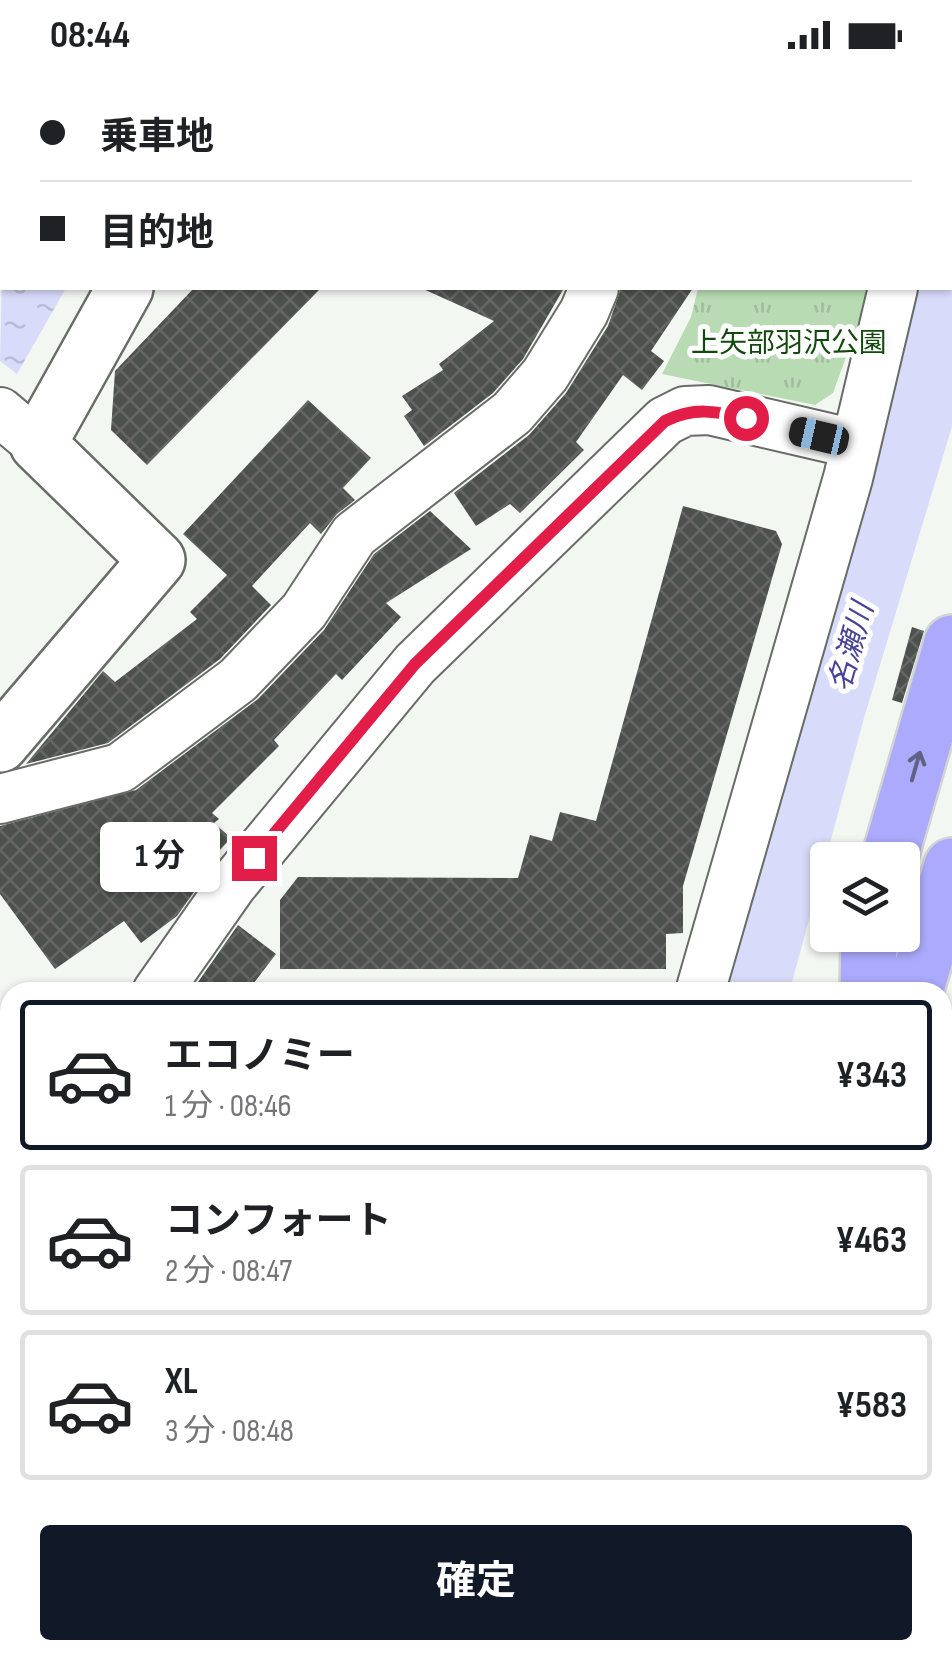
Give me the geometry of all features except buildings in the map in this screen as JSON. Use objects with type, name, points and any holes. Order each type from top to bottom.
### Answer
[{"type":"highway","points":[[895,842],[952,643]]},
{"type":"highway","points":[[918,982],[952,866]]},
{"type":"highway","points":[[868,952],[868,982]]},
{"type":"street","points":[[0,744],[157,560],[19,428],[123,290]]},
{"type":"street","points":[[0,799],[120,768],[238,680],[304,611],[354,535],[512,413],[544,375],[584,312],[593,290]]},
{"type":"street","points":[[703,982],[856,444],[893,290]]},
{"type":"street","points":[[164,982],[232,885],[415,664],[665,421],[685,412],[709,410],[856,444]]},
{"type":"green space","name":"上矢部羽沢公園","points":[[698,290],[870,290],[833,393],[815,405],[662,374],[691,317]]},
{"type":"water","points":[[2,290],[65,290],[17,374],[0,361]]},
{"type":"waterway","name":"名瀬川","points":[[755,982],[830,706],[952,302]]},
{"type":"route","points":[[254,858],[415,664],[665,421],[685,412],[709,410],[746,418]]}]
